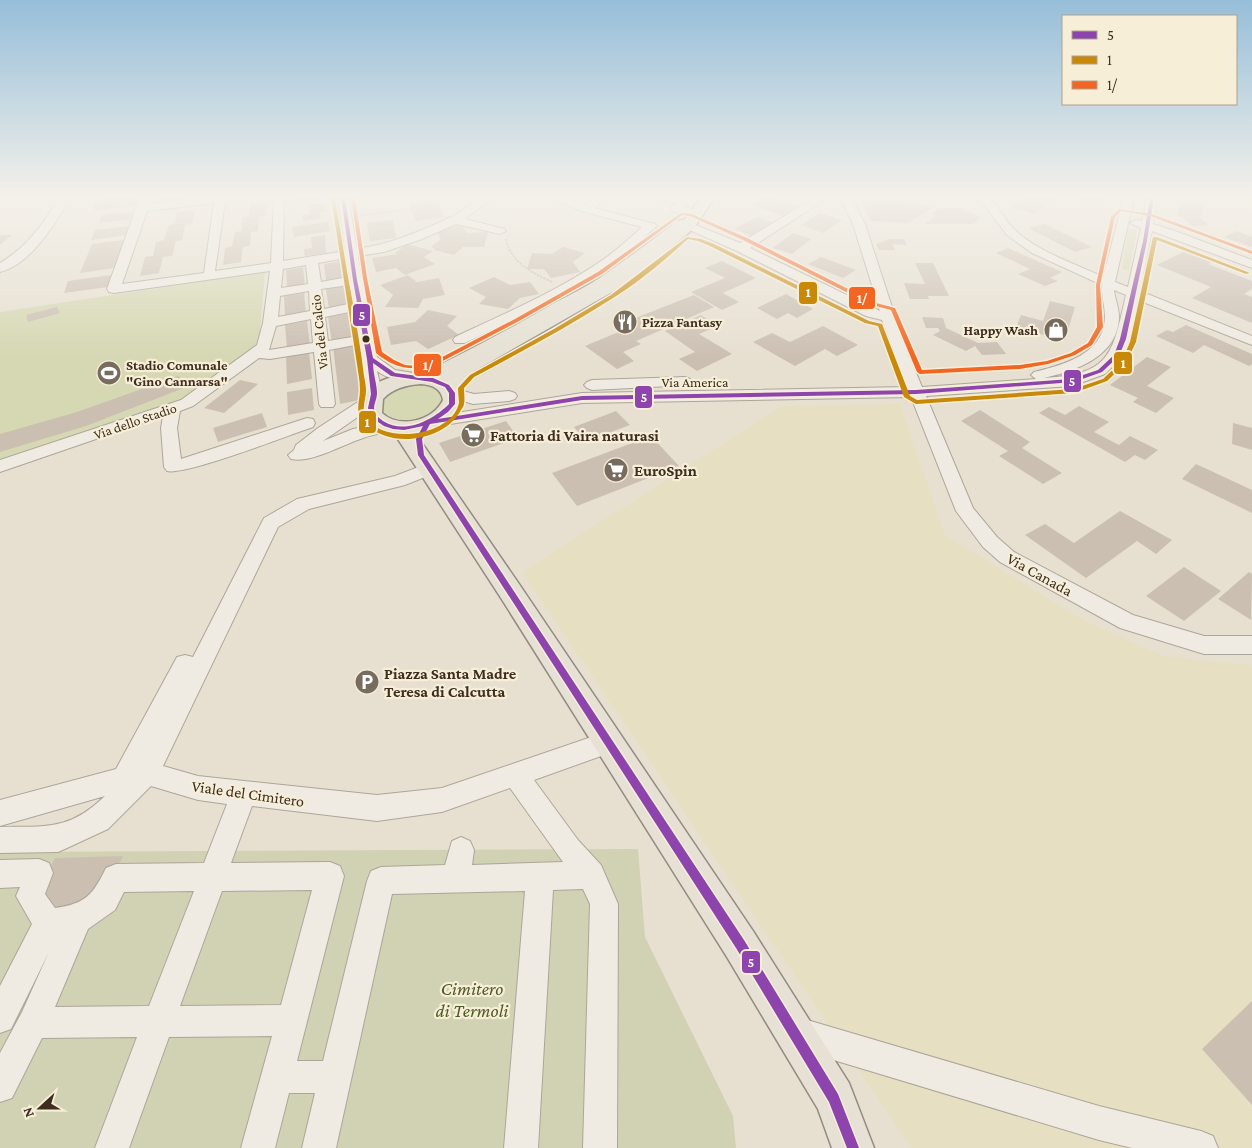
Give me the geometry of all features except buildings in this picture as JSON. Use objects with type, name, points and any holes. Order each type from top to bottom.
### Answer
[{"type":"main road","points":[[429,423],[396,427],[380,422],[373,416],[370,407],[374,398],[385,387],[437,373],[522,329],[605,281],[649,251]]},
{"type":"main road","points":[[425,462],[420,439],[429,423],[449,409],[453,400],[451,391],[453,381],[466,368],[613,285],[646,262],[659,251]]},
{"type":"main road","points":[[421,378],[442,383],[451,391]]},
{"type":"main road","points":[[396,427],[425,462],[740,944],[834,1098],[853,1148]]},
{"type":"street","points":[[0,268],[19,257],[26,251]]},
{"type":"street","points":[[127,251],[114,289],[277,266],[367,251]]},
{"type":"street","points":[[210,271],[213,251]]},
{"type":"street","name":"Via dello Stadio","points":[[0,466],[187,403],[264,347],[270,323],[277,251]]},
{"type":"street","points":[[350,251],[370,359],[369,369],[374,398],[317,436],[297,455],[324,447],[358,433],[396,427]]},
{"type":"street","points":[[460,340],[526,309],[564,288],[611,259],[621,251]]},
{"type":"street","points":[[746,251],[871,312],[887,317]]},
{"type":"street","name":"Via Canada","points":[[867,251],[887,317],[965,511],[990,542],[1007,557],[1128,622],[1204,645],[1252,645]]},
{"type":"street","points":[[1037,251],[1121,288],[1252,341]]},
{"type":"street","name":"Via America","points":[[451,391],[473,399],[492,398],[562,386],[608,390],[915,387],[1072,382],[1100,371],[1116,356],[1123,339],[1122,251]]},
{"type":"street","name":"Via America","points":[[1121,288],[1137,251]]},
{"type":"street","points":[[1216,251],[1252,264]]},
{"type":"street","name":"Via del Calcio","points":[[312,260],[327,404]]},
{"type":"street","points":[[274,293],[355,280]]},
{"type":"street","name":"Via America","points":[[915,387],[1031,376],[1060,370],[1085,360],[1108,337],[1112,317],[1108,290],[1121,288]]},
{"type":"street","points":[[270,323],[359,306]]},
{"type":"street","points":[[256,353],[270,355],[366,339]]},
{"type":"street","points":[[370,359],[391,374],[421,378]]},
{"type":"street","name":"Via America","points":[[429,423],[582,398],[608,390]]},
{"type":"street","points":[[173,408],[169,428],[173,467],[200,460],[308,423]]},
{"type":"street","points":[[0,840],[58,839],[99,820],[135,776],[271,522],[303,504],[399,481],[425,462]]},
{"type":"street","name":"Viale del Cimitero","points":[[135,776],[198,788],[377,808],[442,800],[608,742]]},
{"type":"street","points":[[515,774],[569,849],[591,875],[604,904],[600,1148]]},
{"type":"street","points":[[0,813],[135,776]]},
{"type":"street","points":[[112,1148],[244,793]]},
{"type":"street","points":[[457,878],[461,850]]},
{"type":"street","points":[[0,874],[39,873],[30,896],[48,923]]},
{"type":"street","points":[[319,1148],[381,880],[591,875]]},
{"type":"street","points":[[48,923],[78,919],[105,900],[116,878],[330,876],[258,1148]]},
{"type":"street","points":[[521,1148],[540,876]]},
{"type":"street","points":[[0,1086],[17,1039],[78,919]]},
{"type":"street","points":[[0,1018],[48,923]]},
{"type":"street","points":[[17,1039],[158,1022],[291,1020]]},
{"type":"street","points":[[793,1032],[1099,1123],[1201,1148]]},
{"type":"street","points":[[276,1077],[335,1078]]},
{"type":"path","points":[[509,251],[525,269],[564,288]]},
{"type":"shaded area","points":[[900,404],[945,535],[1083,620],[1163,656],[1252,665],[1252,1148],[911,1148],[522,572],[782,406]]},
{"type":"green space","points":[[1125,251],[1133,251],[1129,271],[1122,269]]},
{"type":"green space","name":"Stadio Comunale \"Gino Cannarsa\"","points":[[265,272],[259,343],[177,403],[0,461],[0,312]]},
{"type":"green space","points":[[414,384],[432,386],[441,394],[443,399],[433,413],[426,417],[408,420],[391,417],[384,413],[383,401],[390,392]]},
{"type":"green space","name":"Cimitero di Termoli","points":[[638,849],[645,937],[733,1116],[736,1148],[0,1148],[0,852]]},
{"type":"transit line","name":"1","points":[[341,251],[360,364],[363,390],[362,415],[375,430],[391,436],[408,437],[426,434],[442,427],[455,417],[462,404],[461,388],[472,376],[613,296],[672,251]]},
{"type":"transit line","name":"5","points":[[351,251],[370,359]]},
{"type":"transit line","name":"1/","points":[[361,251],[379,353],[392,362],[411,367],[433,364],[517,320],[600,273],[631,251]]},
{"type":"transit line","name":"1","points":[[723,251],[867,322],[880,325],[907,397],[916,402],[1074,391],[1105,380],[1124,362],[1133,342],[1152,251]]},
{"type":"transit line","name":"1/","points":[[768,251],[874,304],[893,309],[920,372],[1020,367],[1048,362],[1073,354],[1090,344],[1100,327],[1098,285],[1106,251]]},
{"type":"transit line","name":"5","points":[[431,422],[582,398],[916,392],[1072,381],[1100,371],[1116,356],[1123,339],[1143,251]]},
{"type":"transit line","name":"1","points":[[1188,251],[1248,273]]},
{"type":"transit line","name":"1/","points":[[1246,251],[1252,253]]},
{"type":"transit line","name":"5","points":[[370,359],[393,375],[433,380],[447,386],[452,393],[452,404],[439,416],[422,425],[404,428],[386,425],[376,418],[371,410],[374,394],[370,359]]},
{"type":"transit line","name":"5","points":[[427,424],[419,439],[421,455],[740,944],[834,1098],[853,1148]]},
{"type":"place","name":"Pizza Fantasy","points":[[625,322]]},
{"type":"place","name":"Happy Wash","points":[[1056,330]]},
{"type":"place","name":"Stadio Comunale \"Gino Cannarsa\"","points":[[109,373]]},
{"type":"place","name":"Fattoria di Vaira naturasi","points":[[473,435]]},
{"type":"place","name":"EuroSpin","points":[[616,470]]},
{"type":"place","name":"Piazza Santa Madre Teresa di Calcutta","points":[[367,682]]}]
